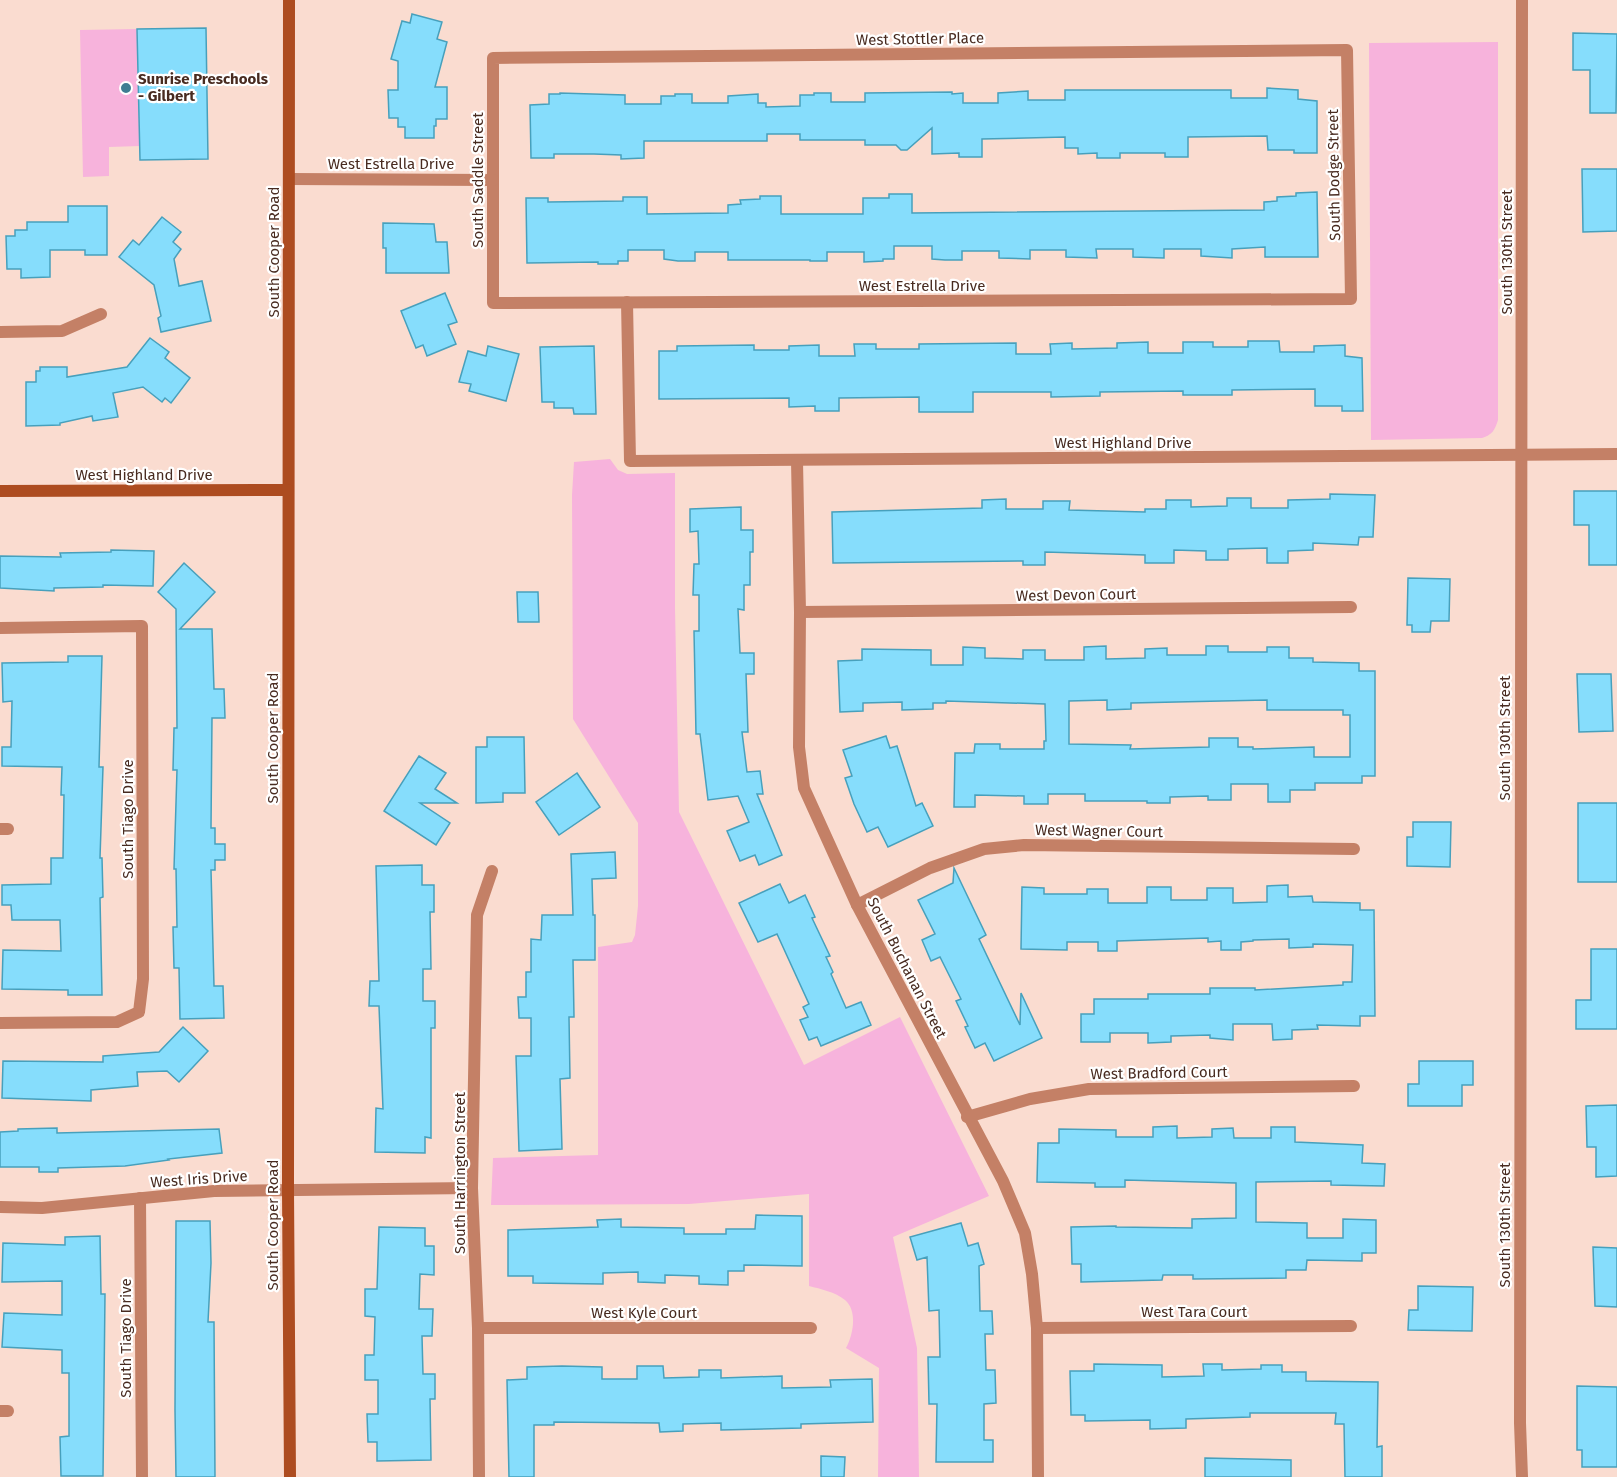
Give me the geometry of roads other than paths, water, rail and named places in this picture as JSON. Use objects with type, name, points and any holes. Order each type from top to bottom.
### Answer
[{"type":"main road","name":"South Cooper Road","points":[[289,0],[288,1191],[290,1477]]},
{"type":"main road","name":"West Highland Drive","points":[[0,491],[288,490]]},
{"type":"street","name":"South 130th Street","points":[[1522,0],[1520,1423],[1522,1477]]},
{"type":"street","name":"West Stottler Place","points":[[493,58],[1347,50]]},
{"type":"street","name":"South Dodge Street","points":[[1347,50],[1351,300]]},
{"type":"street","name":"South Saddle Street","points":[[493,58],[493,303]]},
{"type":"street","name":"West Estrella Drive","points":[[289,179],[493,180]]},
{"type":"street","name":"West Estrella Drive","points":[[493,303],[1351,300]]},
{"type":"street","name":"West Highland Drive","points":[[627,302],[630,461],[1617,454]]},
{"type":"street","points":[[0,332],[62,331],[101,314]]},
{"type":"street","name":"South Buchanan Street","points":[[797,461],[800,612],[799,747],[804,788],[857,905],[1003,1181],[1025,1233],[1032,1274],[1037,1328],[1038,1477]]},
{"type":"street","name":"West Devon Court","points":[[800,612],[1351,607]]},
{"type":"street","name":"South Tiago Drive","points":[[0,628],[142,626],[143,979],[139,1012],[117,1022],[0,1023]]},
{"type":"street","name":"West Wagner Court","points":[[857,905],[930,868],[984,849],[1024,845],[1354,849]]},
{"type":"street","name":"South Harrington Street","points":[[479,1477],[472,1188],[477,915],[492,871]]},
{"type":"street","name":"West Bradford Court","points":[[968,1117],[1030,1099],[1089,1089],[1354,1086]]},
{"type":"street","name":"West Iris Drive","points":[[0,1207],[42,1208],[214,1191],[472,1188]]},
{"type":"street","name":"South Tiago Drive","points":[[140,1198],[142,1477]]},
{"type":"street","name":"West Tara Court","points":[[1037,1328],[1351,1326]]},
{"type":"street","name":"West Kyle Court","points":[[477,1328],[811,1328]]},
{"type":"place","name":"Sunrise Preschools - Gilbert","points":[[126,88]]}]
